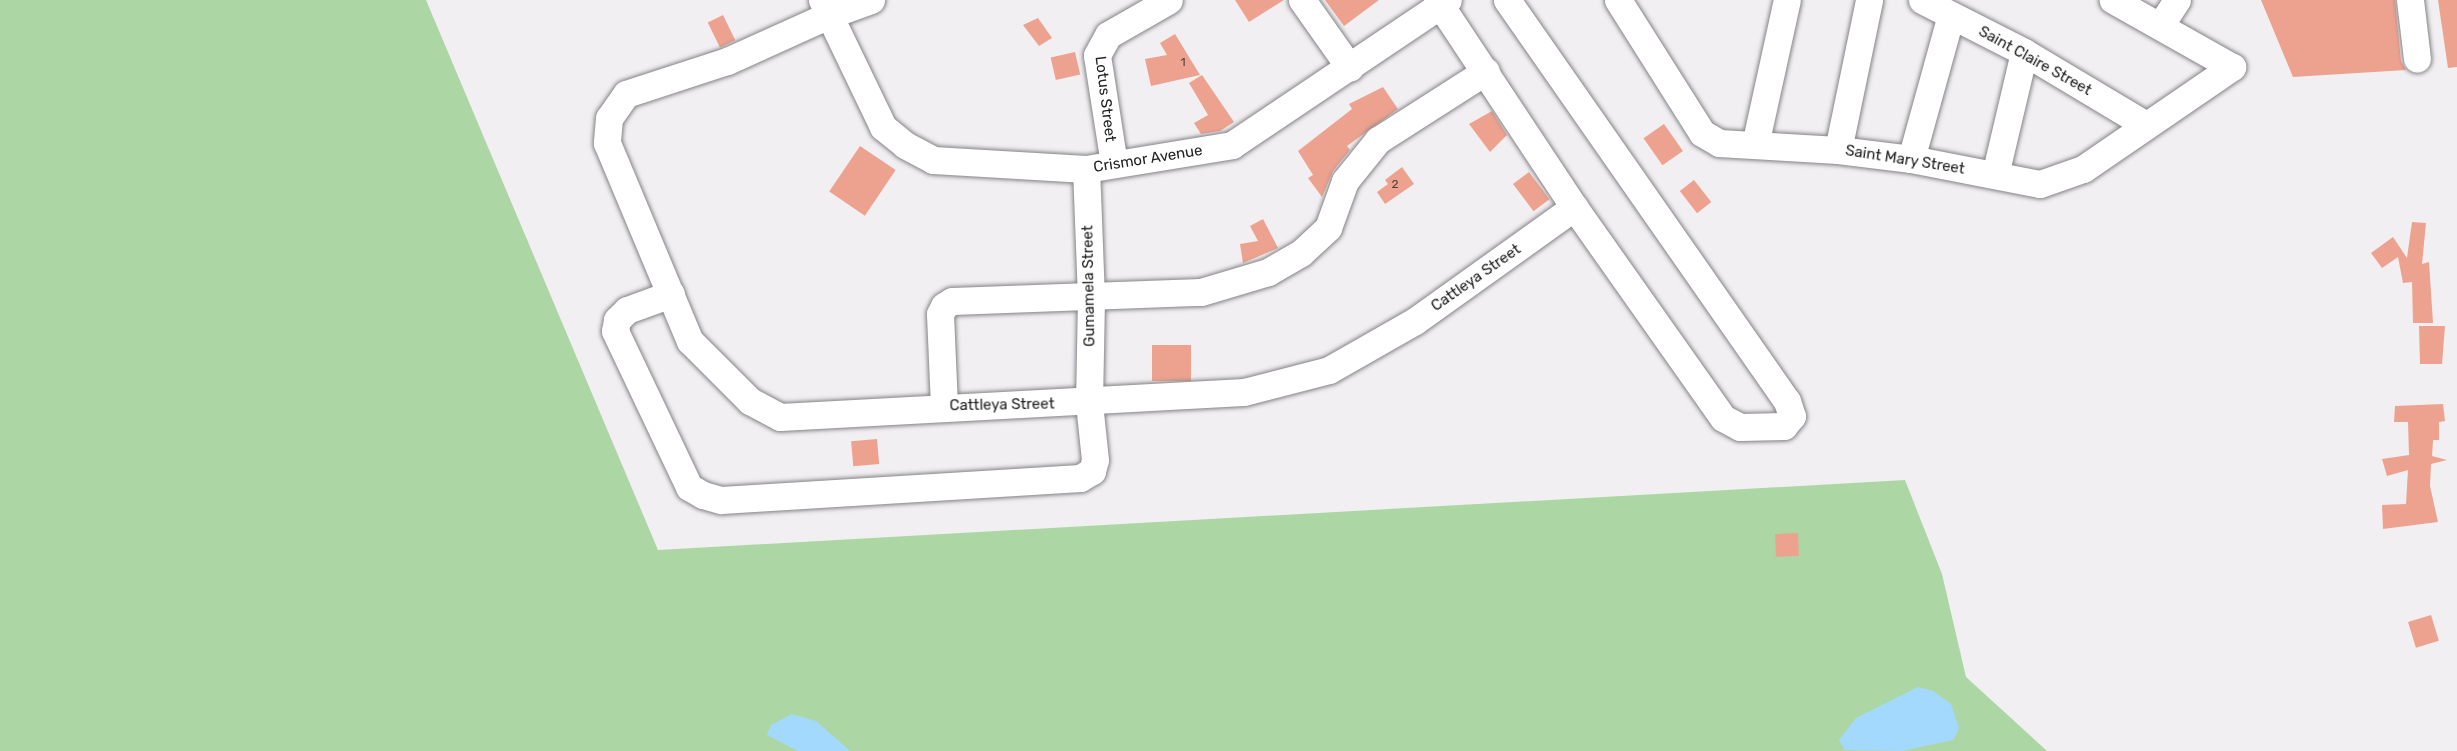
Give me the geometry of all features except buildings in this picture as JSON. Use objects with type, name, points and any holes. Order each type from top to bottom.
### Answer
[{"type":"street","name":"Cattleya Street","points":[[871,0],[825,7],[727,61],[627,94],[609,118],[607,143],[690,341],[750,402],[780,417],[944,406],[1089,403],[1244,392],[1329,370],[1415,321],[1574,207]]},
{"type":"street","name":"Lotus Street","points":[[1114,164],[1097,54],[1108,35],[1169,0]]},
{"type":"street","points":[[1302,0],[1350,68]]},
{"type":"street","points":[[1442,2],[1574,207],[1723,418],[1740,427],[1784,426],[1792,416],[1787,401],[1507,0]]},
{"type":"street","name":"Saint Mary Street","points":[[1618,0],[1702,133],[1719,143],[1838,150],[1911,159],[2040,184],[2083,169],[2232,67],[2160,26]]},
{"type":"street","points":[[1755,145],[1787,0]]},
{"type":"street","points":[[1838,150],[1869,0]]},
{"type":"street","name":"Saint Claire Street","points":[[1922,0],[2024,52],[2146,125]]},
{"type":"street","points":[[2112,0],[2160,26],[2177,0]]},
{"type":"street","points":[[2410,0],[2417,59]]},
{"type":"street","name":"Crismor Avenue","points":[[825,7],[884,127],[905,146],[933,160],[1086,169],[1232,145],[1350,68],[1442,2]]},
{"type":"street","points":[[1911,159],[1951,15]]},
{"type":"street","points":[[1995,175],[2024,52]]},
{"type":"street","points":[[944,406],[940,314],[944,306],[952,301],[1091,298],[1201,292],[1268,272],[1293,258],[1328,228],[1345,182],[1378,140],[1486,71]]},
{"type":"street","name":"Gumamela Street","points":[[671,294],[627,310],[617,320],[615,331],[689,487],[721,500],[1080,478],[1092,471],[1095,460],[1089,403],[1091,298],[1086,169]]},
{"type":"green space","points":[[0,0],[426,0],[658,550],[1905,480],[1942,574],[1966,677],[2047,751],[0,751]]},
{"type":"water","points":[[1918,687],[1933,691],[1951,704],[1959,728],[1953,740],[1902,751],[1845,750],[1839,740],[1856,718]]},
{"type":"water","points":[[792,714],[816,721],[850,751],[798,751],[767,735],[771,725]]}]
